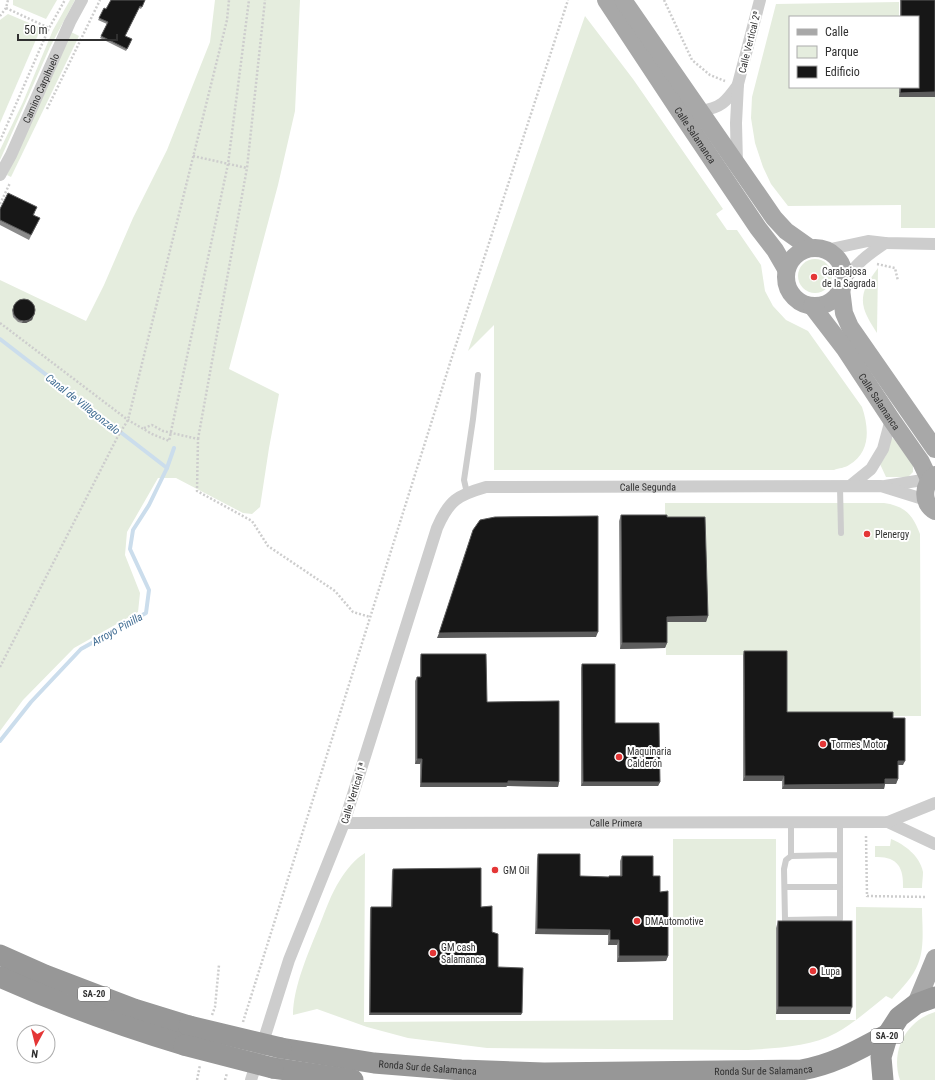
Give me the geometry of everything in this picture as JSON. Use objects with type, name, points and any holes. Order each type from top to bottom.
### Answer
[{"type":"highway","name":"Ronda Sur de Salamanca","points":[[0,955],[44,975],[134,1009],[187,1036],[273,1068],[353,1080]]},
{"type":"highway","name":"Ronda Sur de Salamanca","points":[[0,977],[39,994],[133,1029],[280,1048],[374,1063],[461,1070],[544,1073],[801,1070],[817,1068],[846,1057],[888,1034]]},
{"type":"highway","name":"Ronda Sur de Salamanca","points":[[883,1080],[881,1057],[888,1034],[899,1017],[926,1000]]},
{"type":"main road","name":"Calle Salamanca","points":[[606,0],[786,268]]},
{"type":"main road","name":"Calle Salamanca","points":[[623,0],[774,218],[786,231],[818,249]]},
{"type":"main road","points":[[818,249],[833,254],[842,266],[842,285],[832,300],[826,304],[812,306],[800,302],[790,293],[786,281],[786,268],[789,262],[798,253],[818,249]]},
{"type":"main road","name":"Calle Salamanca","points":[[842,285],[844,313],[850,327],[935,449]]},
{"type":"main road","name":"Calle Salamanca","points":[[812,306],[845,349],[920,462],[932,477]]},
{"type":"main road","points":[[930,506],[925,490],[932,477]]},
{"type":"main road","points":[[926,1000],[935,958]]},
{"type":"street","name":"Camino Carpihuelo","points":[[0,175],[11,155],[70,22],[82,0]]},
{"type":"street","name":"Calle Vertical 2ª","points":[[737,165],[736,123],[738,84],[760,0]]},
{"type":"street","name":"Calle Vertical 2ª","points":[[700,110],[714,109],[729,98],[738,84]]},
{"type":"street","points":[[818,249],[868,241],[885,243],[935,244]]},
{"type":"street","points":[[842,285],[855,266],[885,243]]},
{"type":"street","points":[[845,486],[871,470],[883,448],[891,419]]},
{"type":"street","name":"Calle Segunda","points":[[450,505],[467,493],[486,487],[881,486],[932,477]]},
{"type":"street","name":"Calle Segunda","points":[[881,486],[930,506]]},
{"type":"street","name":"Calle Vertical 1ª","points":[[251,1080],[289,960],[344,823],[437,528],[442,516],[450,505]]},
{"type":"street","name":"Calle Primera","points":[[344,823],[888,822],[935,803]]},
{"type":"street","name":"Calle Primera","points":[[888,822],[935,844]]},
{"type":"lane","points":[[467,493],[464,480],[478,375]]},
{"type":"lane","points":[[841,533],[845,486]]},
{"type":"lane","points":[[840,822],[840,855],[840,887],[840,919],[785,920],[784,869],[786,860],[792,856],[840,855]]},
{"type":"lane","points":[[791,823],[792,856]]},
{"type":"lane","points":[[785,887],[840,887]]},
{"type":"path","points":[[0,16],[6,8],[8,0]]},
{"type":"path","points":[[0,142],[49,28],[65,0]]},
{"type":"path","points":[[44,115],[100,0]]},
{"type":"path","points":[[0,667],[118,436],[128,420],[227,20],[229,0]]},
{"type":"path","points":[[0,323],[128,420],[169,441],[228,164],[249,0]]},
{"type":"path","points":[[265,0],[246,168],[198,440],[197,491],[252,521],[268,546],[335,591],[353,612],[370,617]]},
{"type":"path","points":[[241,1028],[451,360],[568,0]]},
{"type":"path","points":[[664,0],[692,60],[710,75],[725,81]]},
{"type":"path","points":[[6,8],[49,28]]},
{"type":"path","points":[[193,156],[246,168]]},
{"type":"path","points":[[0,204],[14,177]]},
{"type":"path","points":[[877,264],[895,268],[898,281]]},
{"type":"path","points":[[144,428],[152,425],[163,431],[198,440]]},
{"type":"path","points":[[866,836],[867,896],[927,897]]},
{"type":"path","points":[[225,1080],[227,1072]]},
{"type":"green space","points":[[13,0],[57,0],[46,19],[13,5]]},
{"type":"green space","points":[[70,0],[75,0],[50,47],[0,160],[0,150],[23,102],[53,30]]},
{"type":"green space","points":[[215,0],[300,0],[295,111],[278,185],[229,369],[279,394],[260,507],[252,514],[243,513],[176,478],[158,478],[127,532],[125,555],[140,593],[138,612],[74,648],[23,700],[0,731],[0,280],[86,321],[104,285],[133,218],[167,150],[210,42]]},
{"type":"green space","points":[[899,2],[899,16],[789,16],[789,88],[899,88],[899,97],[935,97],[935,228],[901,228],[901,205],[788,206],[771,184],[763,167],[755,143],[751,118],[752,97],[776,4]]},
{"type":"green space","points":[[8,14],[41,28],[0,123],[0,20]]},
{"type":"green space","points":[[585,16],[633,79],[723,209],[716,214],[727,230],[737,230],[761,265],[765,291],[773,306],[786,320],[808,331],[862,407],[867,431],[865,446],[856,460],[847,466],[834,470],[494,470],[494,325],[468,351]]},
{"type":"green space","points":[[71,32],[79,36],[11,177],[7,175]]},
{"type":"green space","points":[[815,259],[827,264],[832,276],[827,288],[815,293],[803,288],[798,276],[803,264]]},
{"type":"green space","points":[[878,268],[877,333],[864,308],[863,300],[866,286]]},
{"type":"green space","points":[[893,438],[913,465],[913,472],[908,477],[886,477],[880,464],[885,457],[891,439]]},
{"type":"green space","points":[[665,503],[884,503],[898,506],[907,512],[920,534],[921,716],[785,716],[743,655],[666,655]]},
{"type":"green space","points":[[673,839],[776,839],[776,1020],[856,1020],[836,1033],[816,1041],[793,1046],[748,1050],[487,1048],[408,1038],[367,1027],[317,1009],[293,1015],[296,993],[302,969],[331,896],[348,869],[365,853],[364,1022],[673,1020]]},
{"type":"green space","points":[[891,839],[906,847],[919,861],[923,872],[922,888],[903,888],[902,874],[898,864],[889,858],[875,857],[875,846],[890,846]]},
{"type":"green space","points":[[856,907],[922,908],[922,950],[918,964],[913,973],[892,999],[886,996],[856,1020]]},
{"type":"green space","points":[[935,1012],[935,1080],[900,1080],[897,1069],[897,1058],[903,1038],[916,1022]]},
{"type":"building","points":[[111,0],[145,0],[142,7],[140,6],[125,36],[132,39],[127,49],[101,36],[108,22],[99,18],[104,8],[106,9]]},
{"type":"building","points":[[901,0],[935,0],[935,92],[900,93],[901,88],[919,88],[919,16],[901,16]]},
{"type":"building","points":[[8,193],[37,207],[33,215],[40,218],[31,235],[0,220],[0,209]]},
{"type":"building","points":[[24,299],[32,302],[35,310],[32,318],[24,321],[16,318],[13,310],[16,302]]},
{"type":"building","points":[[621,515],[705,517],[708,616],[667,617],[667,643],[622,643]]},
{"type":"building","points":[[598,516],[598,632],[439,633],[473,530],[480,520],[495,517]]},
{"type":"building","name":"Tormes Motor","points":[[744,651],[787,651],[787,712],[893,712],[893,718],[905,718],[905,761],[898,761],[898,779],[885,779],[885,784],[784,785],[784,776],[745,776]]},
{"type":"building","points":[[421,654],[486,654],[487,702],[559,701],[559,782],[508,781],[508,783],[421,783],[422,759],[417,759],[417,677],[421,677]]},
{"type":"building","name":"Maquinaria Calderón","points":[[582,664],[615,664],[615,723],[659,723],[660,782],[583,782]]},
{"type":"building","points":[[538,854],[580,854],[580,876],[609,877],[622,876],[622,856],[653,856],[653,876],[660,876],[660,892],[668,891],[668,956],[619,956],[619,940],[610,940],[610,930],[537,929]]},
{"type":"building","name":"GM cash Salamanca","points":[[481,868],[481,907],[492,906],[492,932],[498,934],[498,967],[523,968],[522,1013],[370,1013],[371,907],[392,907],[393,869]]},
{"type":"building","name":"Lupa","points":[[778,921],[852,921],[852,1007],[778,1007]]},
{"type":"waterway","name":"Canal de Villagonzalo","points":[[0,339],[167,468]]},
{"type":"waterway","name":"Arroyo Pinilla","points":[[0,741],[31,702],[81,649],[146,613],[149,590],[130,549],[133,530],[149,505],[167,468],[174,448]]},
{"type":"place","name":"Carabajosa de la Sagrada","points":[[814,277]]},
{"type":"place","name":"Plenergy","points":[[867,534]]},
{"type":"place","name":"Tormes Motor","points":[[823,744]]},
{"type":"place","name":"Maquinaria Calderón","points":[[619,757]]},
{"type":"place","name":"GM Oil","points":[[495,870]]},
{"type":"place","name":"DMAutomotive","points":[[637,921]]},
{"type":"place","name":"GM cash Salamanca","points":[[433,953]]},
{"type":"place","name":"Lupa","points":[[813,971]]}]
